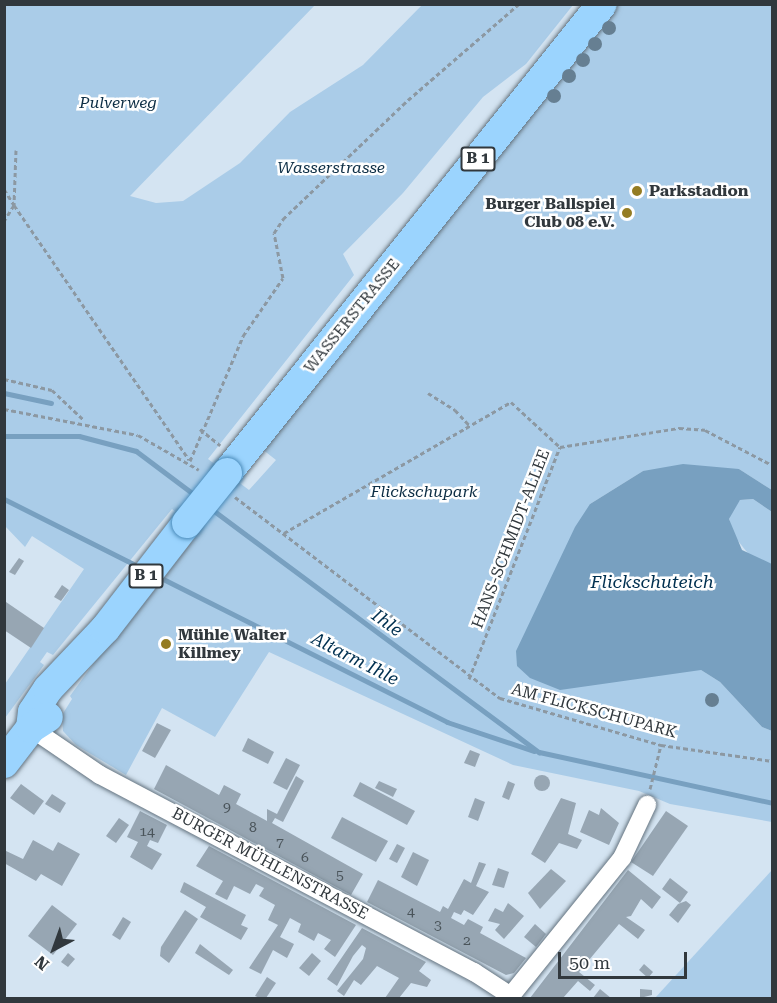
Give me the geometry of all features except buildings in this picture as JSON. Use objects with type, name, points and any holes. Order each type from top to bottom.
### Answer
[{"type":"main road","name":"WASSERSTRASSE","points":[[6,759],[31,728],[33,712],[48,689],[105,629],[220,479],[602,4]]},
{"type":"street","name":"BURGER MÜHLENSTRASSE","points":[[31,728],[100,775],[474,972],[510,997]]},
{"type":"street","points":[[510,997],[622,858],[647,802]]},
{"type":"path","points":[[190,461],[243,336],[283,278],[274,233],[283,219],[408,100],[519,4]]},
{"type":"path","points":[[4,221],[14,205],[16,150]]},
{"type":"path","points":[[4,189],[190,461]]},
{"type":"path","points":[[4,379],[52,390],[85,421]]},
{"type":"path","points":[[428,393],[455,410],[470,426]]},
{"type":"path","points":[[284,533],[510,402],[560,447]]},
{"type":"path","points":[[4,409],[85,421],[138,435],[190,461]]},
{"type":"path","name":"HANS-SCHMIDT-ALLEE","points":[[469,679],[560,447],[679,428],[705,430],[772,465]]},
{"type":"path","name":"AM FLICKSCHUPARK","points":[[190,461],[220,479],[284,533],[469,679],[500,698],[661,745],[772,761]]},
{"type":"path","points":[[647,802],[661,745]]},
{"type":"green space","points":[[4,5],[315,5],[130,196],[156,203],[183,201],[240,163],[290,112],[363,65],[422,5],[573,5],[526,64],[483,97],[403,193],[343,254],[354,275],[208,459],[249,490],[276,460],[262,449],[614,5],[772,5],[772,490],[739,469],[643,471],[590,504],[701,670],[720,682],[762,727],[772,731],[772,822],[670,804],[639,791],[513,765],[269,652],[215,737],[162,708],[126,775],[76,745],[63,731],[62,715],[72,699],[70,696],[136,605],[199,530],[172,509],[53,655],[47,652],[40,662],[44,665],[5,718],[5,684],[84,569],[32,536],[25,547],[5,526]]},
{"type":"green space","points":[[753,499],[772,512],[772,564],[751,557],[734,536],[729,519],[734,506],[740,500]]},
{"type":"green space","points":[[772,870],[772,998],[655,998]]},
{"type":"water","name":"Flickschuteich","points":[[683,464],[739,469],[772,490],[772,512],[753,499],[740,500],[729,519],[742,550],[772,564],[772,731],[762,727],[720,682],[701,670],[560,690],[530,678],[517,666],[516,651],[575,527],[590,504],[643,471]]},
{"type":"waterway","points":[[4,393],[51,403]]},
{"type":"waterway","name":"Ihle","points":[[4,436],[79,436],[136,451],[196,496]]},
{"type":"waterway","name":"Altarm Ihle","points":[[4,499],[135,565]]},
{"type":"waterway","name":"Ihle","points":[[210,508],[539,752],[772,803]]},
{"type":"waterway","name":"Altarm Ihle","points":[[163,579],[447,722],[534,751]]},
{"type":"place","name":"Parkstadion","points":[[637,191]]},
{"type":"place","name":"Burger Ballspiel Club 08 e.V.","points":[[627,213]]},
{"type":"place","name":"Mühle Walter Killmey","points":[[166,644]]},
{"type":"park label","name":"Pulverweg","points":[[118,103]]},
{"type":"park label","name":"Wasserstrasse","points":[[331,168]]},
{"type":"park label","name":"Flickschupark","points":[[424,492]]}]
